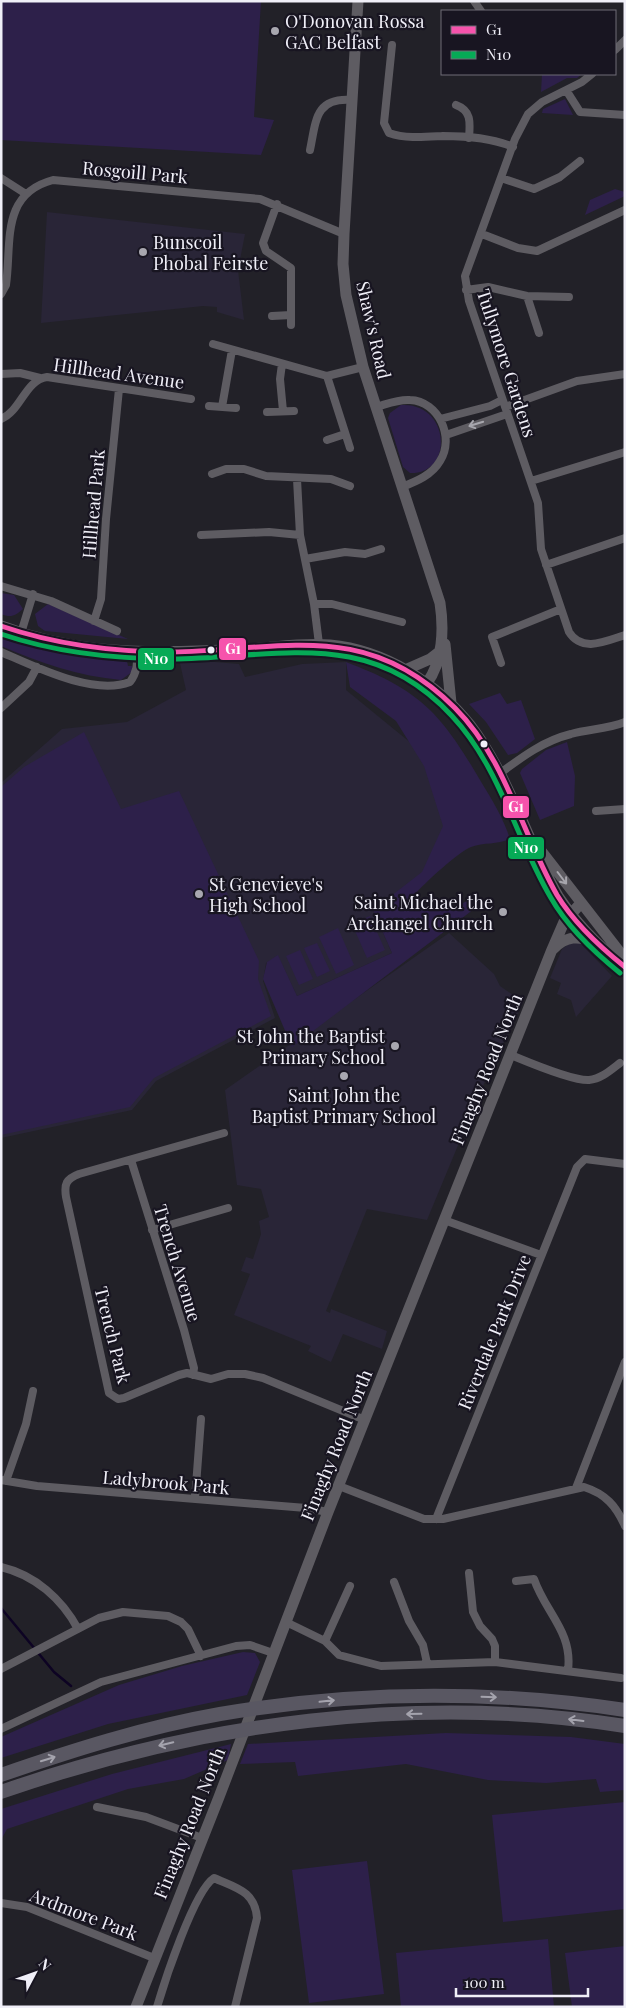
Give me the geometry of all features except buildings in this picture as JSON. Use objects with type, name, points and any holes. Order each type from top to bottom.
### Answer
[{"type":"highway","points":[[1,1774],[117,1738],[220,1714],[279,1706],[349,1699],[453,1696],[509,1698],[625,1710]]},
{"type":"highway","points":[[1,1792],[134,1752],[214,1734],[365,1716],[460,1714],[555,1717],[625,1726]]},
{"type":"street","name":"Shaw's Road","points":[[358,1],[344,234],[346,295],[363,366],[438,590],[450,703]]},
{"type":"street","points":[[616,49],[625,40]]},
{"type":"street","points":[[392,45],[385,129],[394,135],[469,138],[500,142],[513,147]]},
{"type":"street","name":"Tullymore Gardens","points":[[590,75],[534,107],[520,127],[465,276],[466,290],[538,503],[539,540],[569,632],[575,640],[585,644],[624,637]]},
{"type":"street","points":[[566,90],[580,112],[625,115]]},
{"type":"street","points":[[310,150],[321,109],[333,100],[352,100]]},
{"type":"street","points":[[456,105],[463,107],[470,117],[469,138]]},
{"type":"street","points":[[501,178],[534,189],[560,177],[580,161]]},
{"type":"street","points":[[1,178],[26,194]]},
{"type":"street","name":"Rosgoill Park","points":[[1,294],[6,285],[8,268],[5,240],[13,214],[26,194],[44,182],[61,180],[243,197],[277,204],[344,234]]},
{"type":"street","points":[[277,204],[263,243],[266,251],[291,268],[291,325]]},
{"type":"street","points":[[482,234],[518,248],[537,251],[625,210]]},
{"type":"street","points":[[466,290],[488,287],[527,296],[569,297]]},
{"type":"street","points":[[527,296],[539,333]]},
{"type":"street","points":[[272,316],[291,315]]},
{"type":"street","points":[[213,344],[327,376],[363,366]]},
{"type":"street","points":[[222,407],[232,350]]},
{"type":"street","points":[[282,364],[280,378],[283,411]]},
{"type":"street","points":[[1,374],[20,373],[40,378]]},
{"type":"street","points":[[446,435],[505,407],[577,381],[625,374]]},
{"type":"street","points":[[327,376],[350,448]]},
{"type":"street","name":"Hillhead Avenue","points":[[1,419],[12,413],[40,378],[53,377],[191,399]]},
{"type":"street","name":"Hillhead Park","points":[[94,621],[100,599],[119,389]]},
{"type":"street","points":[[376,407],[410,400],[424,404],[440,419],[446,435],[444,454],[437,466],[427,475],[402,487]]},
{"type":"street","points":[[209,406],[236,408]]},
{"type":"street","points":[[440,419],[490,406],[505,407]]},
{"type":"street","points":[[267,412],[294,411]]},
{"type":"street","points":[[327,440],[345,434]]},
{"type":"street","points":[[530,481],[625,452]]},
{"type":"street","points":[[212,474],[226,469],[244,469],[266,476],[297,479],[331,479],[350,486]]},
{"type":"street","points":[[297,479],[300,535],[314,604],[319,644]]},
{"type":"street","points":[[201,535],[269,532],[300,535]]},
{"type":"street","points":[[546,565],[625,538]]},
{"type":"street","points":[[305,559],[345,552],[365,554],[381,549]]},
{"type":"street","points":[[1,586],[33,594],[118,631]]},
{"type":"street","points":[[21,633],[33,594]]},
{"type":"street","points":[[314,604],[332,604],[402,622]]},
{"type":"street","points":[[501,663],[492,637],[561,610]]},
{"type":"street","name":"Shaw's Road","points":[[427,683],[436,668],[443,625]]},
{"type":"street","points":[[1,626],[38,639],[81,648],[137,651],[195,651],[319,644],[368,654],[404,670],[427,683],[450,703],[471,726],[499,774],[532,840],[549,880],[570,913],[625,967]]},
{"type":"street","points":[[1,652],[37,667],[91,684],[123,684],[130,682],[137,670],[137,651]]},
{"type":"street","points":[[404,670],[430,659],[439,652]]},
{"type":"street","points":[[1,708],[29,682],[37,667]]},
{"type":"street","points":[[499,774],[546,742],[570,734],[610,727],[625,722]]},
{"type":"street","points":[[596,811],[625,809]]},
{"type":"street","points":[[532,840],[625,959]]},
{"type":"street","name":"Finaghy Road North","points":[[136,2007],[328,1512],[551,952],[570,913],[581,904]]},
{"type":"street","points":[[551,952],[564,940],[572,937],[581,937],[603,947]]},
{"type":"street","points":[[511,1055],[549,1070],[589,1080],[602,1076],[620,1063]]},
{"type":"street","name":"Trench Park","points":[[224,1133],[79,1174],[69,1179],[65,1184],[66,1197],[107,1387],[113,1396],[124,1398],[179,1375],[194,1375],[211,1379],[228,1374],[245,1374],[263,1378],[365,1420]]},
{"type":"street","name":"Riverdale Park Drive","points":[[436,1519],[577,1167],[585,1159],[625,1164]]},
{"type":"street","name":"Trench Avenue","points":[[131,1160],[184,1330],[194,1368],[194,1375]]},
{"type":"street","points":[[152,1230],[228,1208]]},
{"type":"street","points":[[444,1220],[541,1255]]},
{"type":"street","points":[[576,1488],[625,1362]]},
{"type":"street","points":[[4,1481],[26,1424],[33,1391]]},
{"type":"street","points":[[195,1500],[200,1419]]},
{"type":"street","name":"Ladybrook Park","points":[[4,1481],[195,1500],[306,1508],[328,1512]]},
{"type":"street","points":[[339,1486],[424,1519],[474,1513],[576,1488],[590,1489],[616,1507],[625,1526]]},
{"type":"street","points":[[1,1567],[16,1570],[39,1583],[62,1605],[78,1629]]},
{"type":"street","points":[[469,1572],[474,1612],[480,1626],[492,1639],[495,1646],[496,1662]]},
{"type":"street","points":[[516,1581],[534,1579],[541,1598],[554,1614],[569,1651],[568,1670]]},
{"type":"street","points":[[394,1582],[403,1608],[423,1645],[427,1663]]},
{"type":"street","points":[[324,1641],[350,1586]]},
{"type":"street","points":[[1,1670],[99,1618],[123,1612],[168,1616],[181,1622],[188,1629],[201,1656]]},
{"type":"street","points":[[286,1622],[324,1641],[339,1655],[381,1666],[496,1662],[621,1678]]},
{"type":"street","points":[[1,1729],[101,1682],[236,1646],[250,1645],[273,1653]]},
{"type":"street","points":[[97,1807],[146,1818],[202,1838]]},
{"type":"street","points":[[157,2007],[162,1986],[202,1890],[214,1878],[248,1894],[256,1909],[257,1918],[235,2007]]},
{"type":"street","name":"Ardmore Park","points":[[1,1903],[27,1907],[154,1958]]},
{"type":"shaded area","points":[[1,1],[261,1],[254,117],[274,120],[261,155],[1,140]]},
{"type":"shaded area","points":[[542,75],[581,75],[577,78],[567,78],[541,92]]},
{"type":"shaded area","points":[[565,99],[573,115],[542,113],[543,109]]},
{"type":"shaded area","points":[[615,189],[625,192],[625,196],[585,215],[590,200]]},
{"type":"shaded area","name":"Bunscoil Phobal Feirste","points":[[47,212],[245,234],[238,270],[244,320],[217,312],[217,307],[203,306],[41,323]]},
{"type":"shaded area","points":[[401,405],[417,407],[429,414],[437,425],[441,438],[440,451],[434,462],[425,470],[410,473],[403,467],[388,418],[390,413]]},
{"type":"shaded area","points":[[1,593],[14,595],[23,609],[13,616],[1,614]]},
{"type":"shaded area","points":[[48,604],[128,639],[45,631],[38,626],[35,614]]},
{"type":"shaded area","points":[[1,636],[48,650],[79,656],[127,661],[128,666],[132,666],[132,672],[121,680],[75,672],[1,646]]},
{"type":"shaded area","name":"St Genevieve's High School","points":[[179,659],[239,664],[245,677],[302,664],[346,662],[346,690],[417,748],[441,797],[447,833],[421,877],[373,910],[392,953],[297,996],[278,956],[266,963],[263,981],[275,1018],[156,1081],[132,1110],[1,1138],[1,783],[62,729],[127,722],[186,690]]},
{"type":"shaded area","points":[[346,662],[371,672],[411,694],[440,721],[453,737],[488,794],[501,816],[510,839],[476,845],[465,850],[442,868],[414,895],[420,907],[453,908],[467,901],[478,906],[292,1047],[263,979],[267,962],[278,955],[297,996],[392,953],[373,910],[422,872],[443,826],[424,766],[396,721],[350,687]]},
{"type":"shaded area","points":[[500,693],[507,704],[521,700],[535,739],[517,753],[508,755],[486,722],[469,704]]},
{"type":"shaded area","points":[[84,732],[121,809],[179,791],[259,961],[258,979],[271,1016],[154,1078],[130,1107],[1,1135],[1,787],[24,767]]},
{"type":"shaded area","points":[[567,742],[575,776],[574,806],[540,820],[520,773],[522,769],[546,750]]},
{"type":"shaded area","points":[[370,916],[385,950],[367,958],[352,924]]},
{"type":"shaded area","points":[[338,928],[354,965],[336,974],[319,937]]},
{"type":"shaded area","name":"St John the Baptist Primary School","points":[[449,933],[494,974],[500,986],[523,1002],[481,1090],[427,1220],[367,1209],[326,1311],[330,1313],[331,1309],[387,1331],[382,1349],[343,1334],[331,1362],[308,1351],[311,1346],[234,1315],[250,1274],[241,1271],[246,1257],[253,1259],[261,1234],[259,1221],[269,1217],[261,1189],[237,1185],[225,1090]]},
{"type":"shaded area","points":[[317,943],[330,971],[317,977],[304,948]]},
{"type":"shaded area","points":[[570,943],[580,943],[612,976],[576,1017],[571,1000],[557,994],[561,983],[550,978],[562,949]]},
{"type":"shaded area","points":[[300,950],[313,979],[299,985],[286,956]]},
{"type":"shaded area","points":[[243,1652],[255,1653],[260,1662],[247,1695],[108,1724],[1,1758],[1,1737],[119,1685],[182,1666]]},
{"type":"shaded area","points":[[446,1733],[571,1737],[625,1744],[625,1790],[600,1792],[596,1779],[546,1783],[488,1780],[406,1764],[298,1776],[295,1762],[240,1764],[248,1744]]},
{"type":"shaded area","points":[[231,1744],[228,1760],[184,1779],[128,1789],[7,1829],[1,1840],[1,1809],[112,1774]]},
{"type":"shaded area","points":[[625,1802],[625,1909],[503,1922],[492,1815]]},
{"type":"shaded area","points":[[367,1861],[384,1994],[309,2003],[292,1870]]},
{"type":"shaded area","points":[[548,1939],[554,2007],[401,2007],[396,1953]]},
{"type":"shaded area","points":[[625,1946],[625,2007],[572,2007],[565,1953]]},
{"type":"waterway","points":[[1,1608],[54,1672],[71,1686]]},
{"type":"transit line","name":"G1","points":[[1,626],[64,643],[128,651],[172,652],[287,645],[322,646],[356,651],[389,661],[422,680],[455,708],[473,728],[488,750],[500,773],[557,895],[588,934],[625,967]]},
{"type":"transit line","name":"N10","points":[[1,634],[22,641],[85,654],[128,658],[172,659],[321,653],[355,658],[388,669],[420,688],[452,716],[469,736],[495,780],[539,875],[558,909],[582,939],[620,973]]},
{"type":"place","name":"O'Donovan Rossa GAC Belfast","points":[[275,31]]},
{"type":"place","name":"Bunscoil Phobal Feirste","points":[[143,252]]},
{"type":"place","name":"St Genevieve's High School","points":[[199,894]]},
{"type":"place","name":"Saint Michael the Archangel Church","points":[[503,912]]},
{"type":"place","name":"St John the Baptist Primary School","points":[[395,1046]]},
{"type":"place","name":"Saint John the Baptist Primary School","points":[[344,1076]]}]
